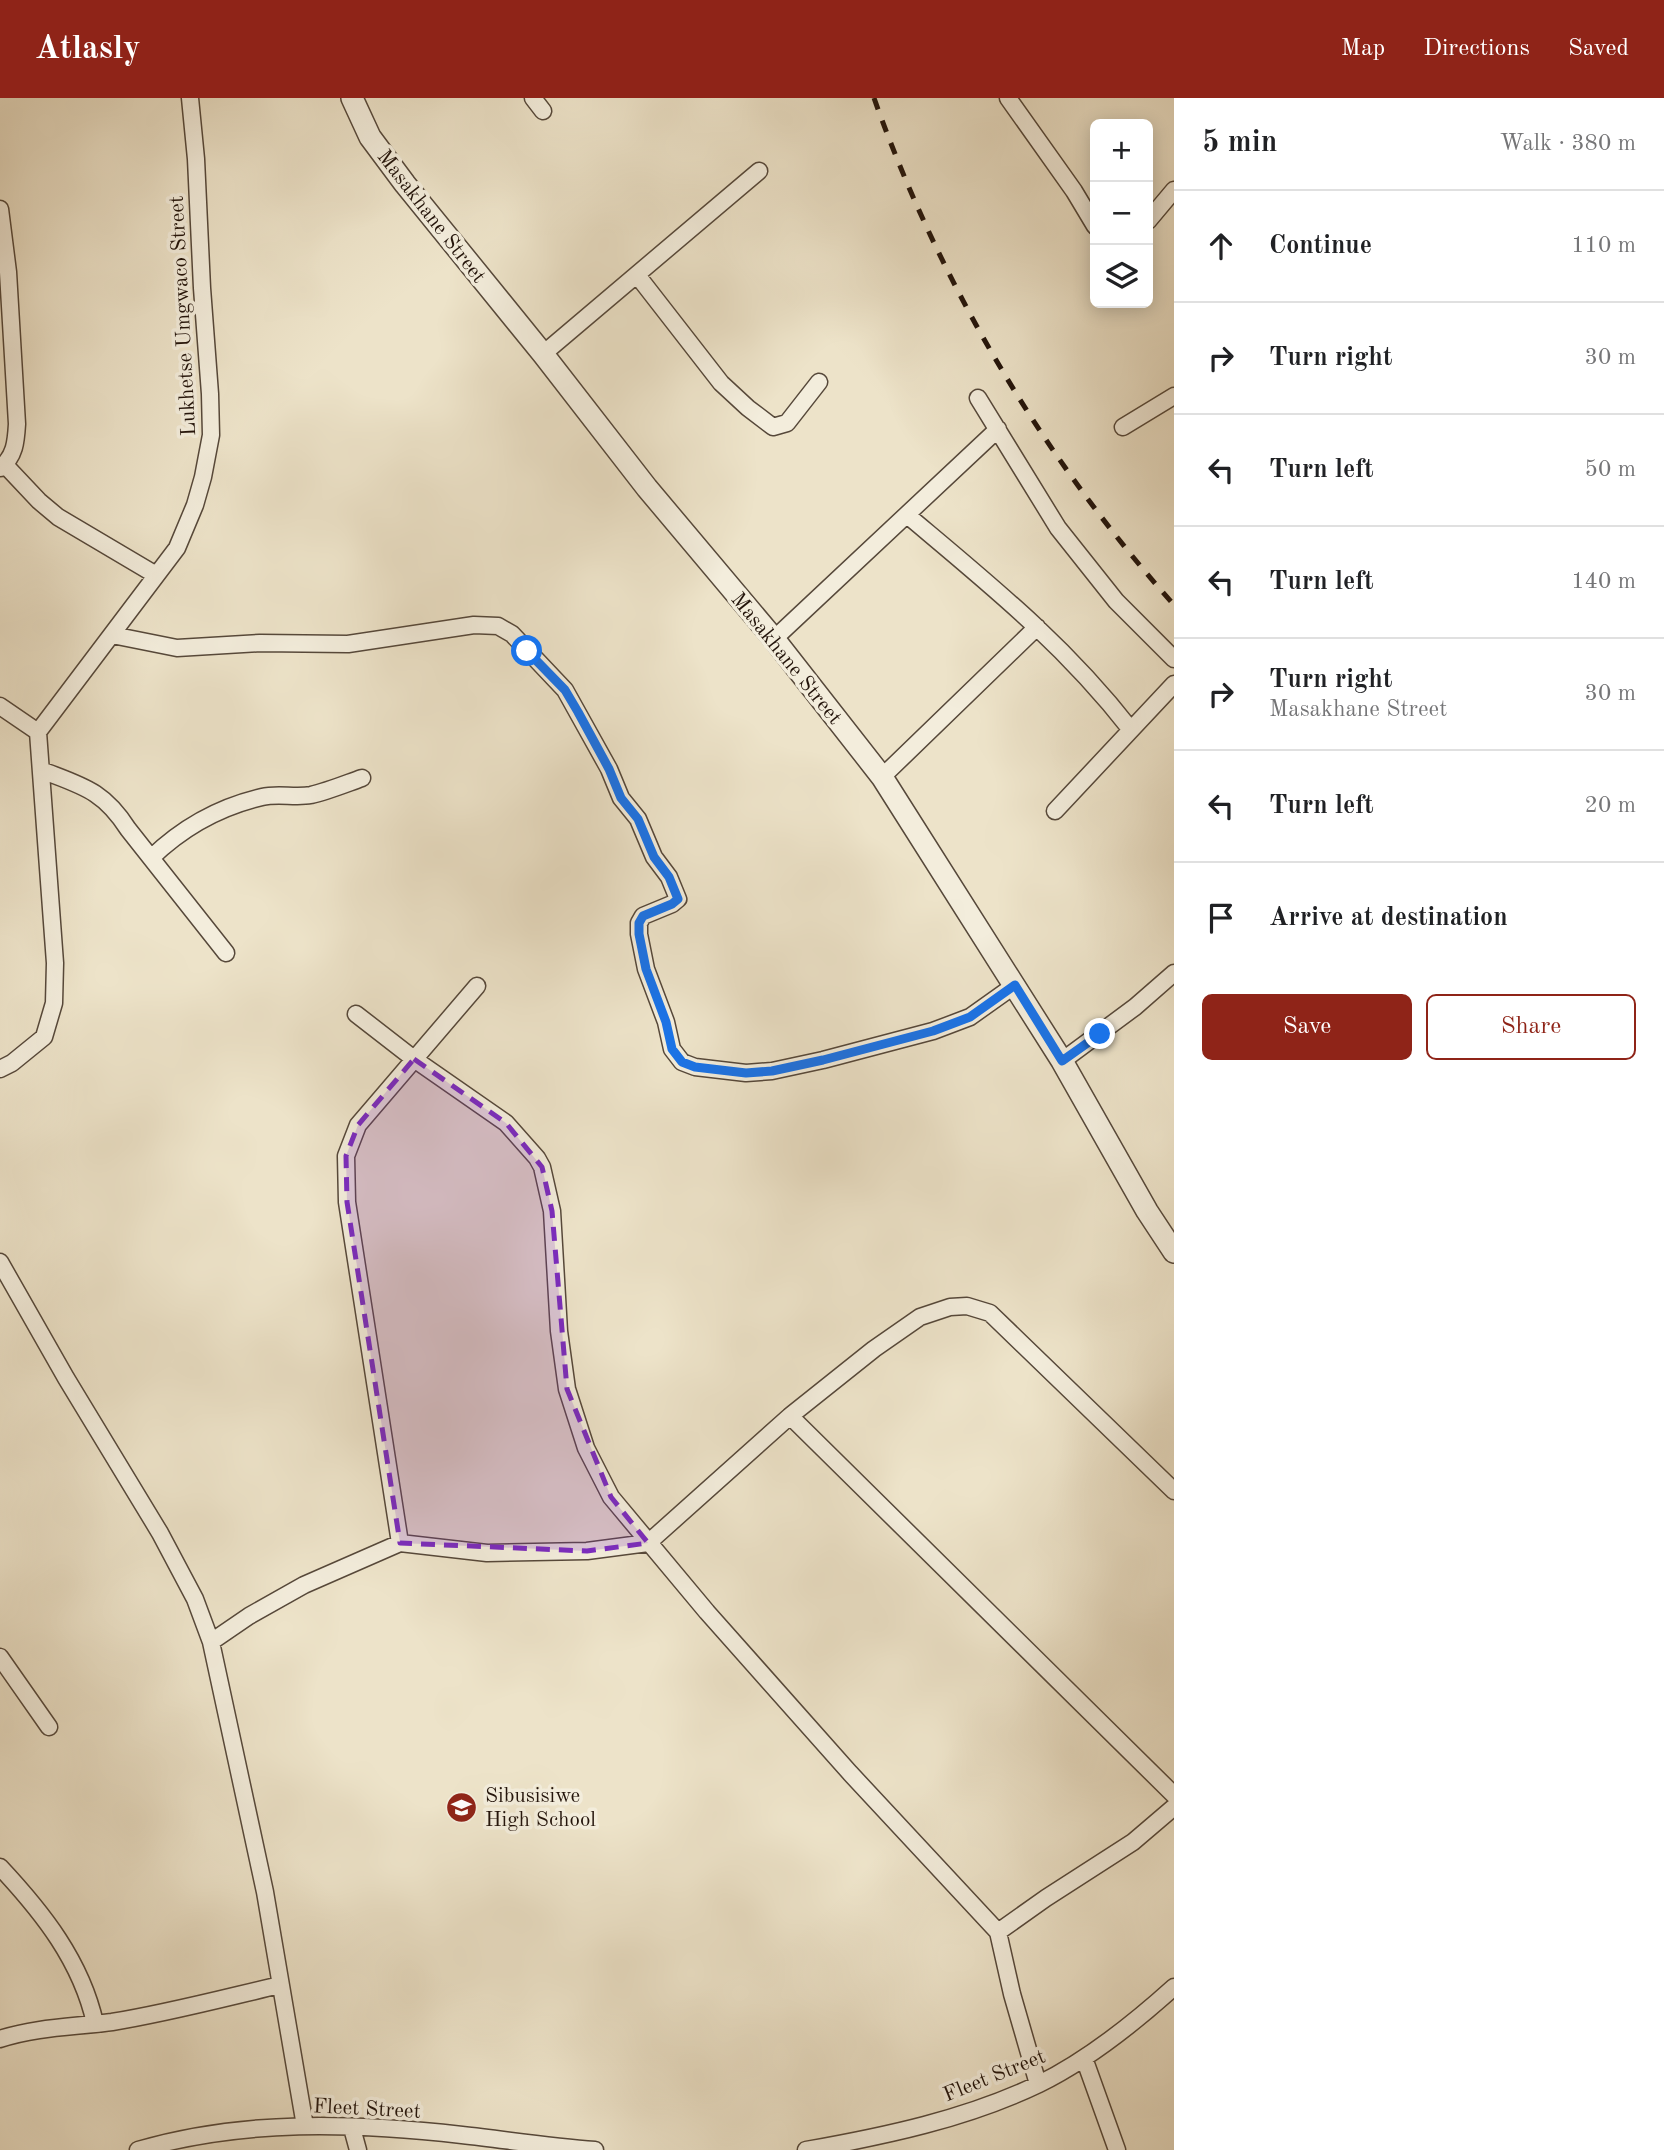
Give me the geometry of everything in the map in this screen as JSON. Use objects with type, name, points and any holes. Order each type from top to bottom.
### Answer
[{"type":"street","name":"Lukhetse Umgwaco Street","points":[[38,732],[177,548],[195,505],[211,435],[196,159],[190,98]]},
{"type":"street","name":"Masakhane Street","points":[[352,98],[370,137],[647,488],[774,639],[882,777],[1062,1061],[1147,1211],[1174,1252]]},
{"type":"street","points":[[1008,98],[1058,167],[1090,218]]},
{"type":"street","points":[[543,354],[759,171]]},
{"type":"street","points":[[1153,215],[1174,190]]},
{"type":"street","points":[[0,209],[8,272],[17,424],[15,449],[2,466],[58,517],[156,575]]},
{"type":"street","points":[[636,275],[721,383],[773,427],[787,423],[819,382]]},
{"type":"street","points":[[1123,427],[1174,396]]},
{"type":"street","points":[[978,398],[1058,528],[1116,601],[1174,659]]},
{"type":"street","points":[[774,639],[998,429]]},
{"type":"street","points":[[907,515],[985,578],[1037,627],[1099,689],[1131,730]]},
{"type":"street","points":[[112,635],[177,648],[260,643],[348,643],[474,625],[498,626],[512,634],[565,690],[609,769],[621,798],[638,819],[654,857],[669,877],[678,899],[643,916],[639,923],[639,934],[646,969],[666,1022],[672,1049],[682,1062],[695,1067],[746,1073],[772,1071],[823,1060],[933,1031],[970,1017],[1015,985]]},
{"type":"street","points":[[882,777],[1037,627]]},
{"type":"street","points":[[1055,811],[1174,684]]},
{"type":"street","points":[[0,706],[38,732],[55,963],[54,1003],[44,1037],[12,1063],[0,1069]]},
{"type":"street","points":[[41,770],[94,792],[115,808],[150,858],[226,953]]},
{"type":"street","points":[[150,858],[181,832],[207,815],[225,808],[265,796],[310,795],[362,778]]},
{"type":"street","points":[[1062,1061],[1135,1007],[1174,973]]},
{"type":"street","points":[[400,1543],[347,1202],[346,1156],[358,1125],[477,986]]},
{"type":"street","points":[[356,1014],[414,1059],[506,1123],[537,1158],[542,1167],[552,1211],[559,1331],[567,1390],[586,1448],[611,1497],[648,1543],[859,1783],[998,1932],[1038,2084]]},
{"type":"street","points":[[0,1262],[160,1534],[194,1599],[211,1642],[265,1892],[305,2126]]},
{"type":"street","points":[[211,1642],[248,1616],[304,1585],[400,1543],[487,1553],[587,1551],[648,1543],[790,1416],[874,1349],[920,1317],[950,1307],[967,1306],[990,1313],[1174,1491]]},
{"type":"street","points":[[790,1416],[1174,1795]]},
{"type":"street","points":[[0,1657],[49,1727]]},
{"type":"street","points":[[998,1932],[1133,1842],[1174,1807]]},
{"type":"street","points":[[0,1867],[64,1944],[85,1984],[95,2023]]},
{"type":"street","points":[[0,2039],[37,2030],[166,2011],[280,1985]]},
{"type":"street","name":"Fleet Street","points":[[806,2150],[881,2137],[964,2113],[1038,2084],[1084,2058],[1151,2008],[1174,1987]]},
{"type":"street","points":[[1084,2058],[1117,2150]]},
{"type":"street","name":"Fleet Street","points":[[138,2150],[173,2140],[237,2130],[305,2126],[396,2128],[496,2145],[595,2150]]},
{"type":"street","points":[[352,2127],[358,2150]]},
{"type":"highlighted area","points":[[414,1059],[506,1123],[542,1167],[552,1211],[567,1389],[611,1497],[648,1543],[587,1551],[400,1543],[347,1202],[346,1156],[358,1125]]},
{"type":"railway","points":[[874,98],[930,235],[1000,366],[1081,490],[1126,549],[1174,605]]},
{"type":"place","name":"Sibusisiwe High School","points":[[462,1807]]},
{"type":"route","points":[[527,651],[565,690],[609,769],[621,798],[638,819],[654,857],[669,877],[678,899],[643,916],[639,923],[639,934],[646,969],[666,1022],[672,1049],[682,1062],[718,1071],[746,1073],[797,1067],[933,1031],[970,1017],[1015,985],[1062,1061],[1100,1034]]}]
